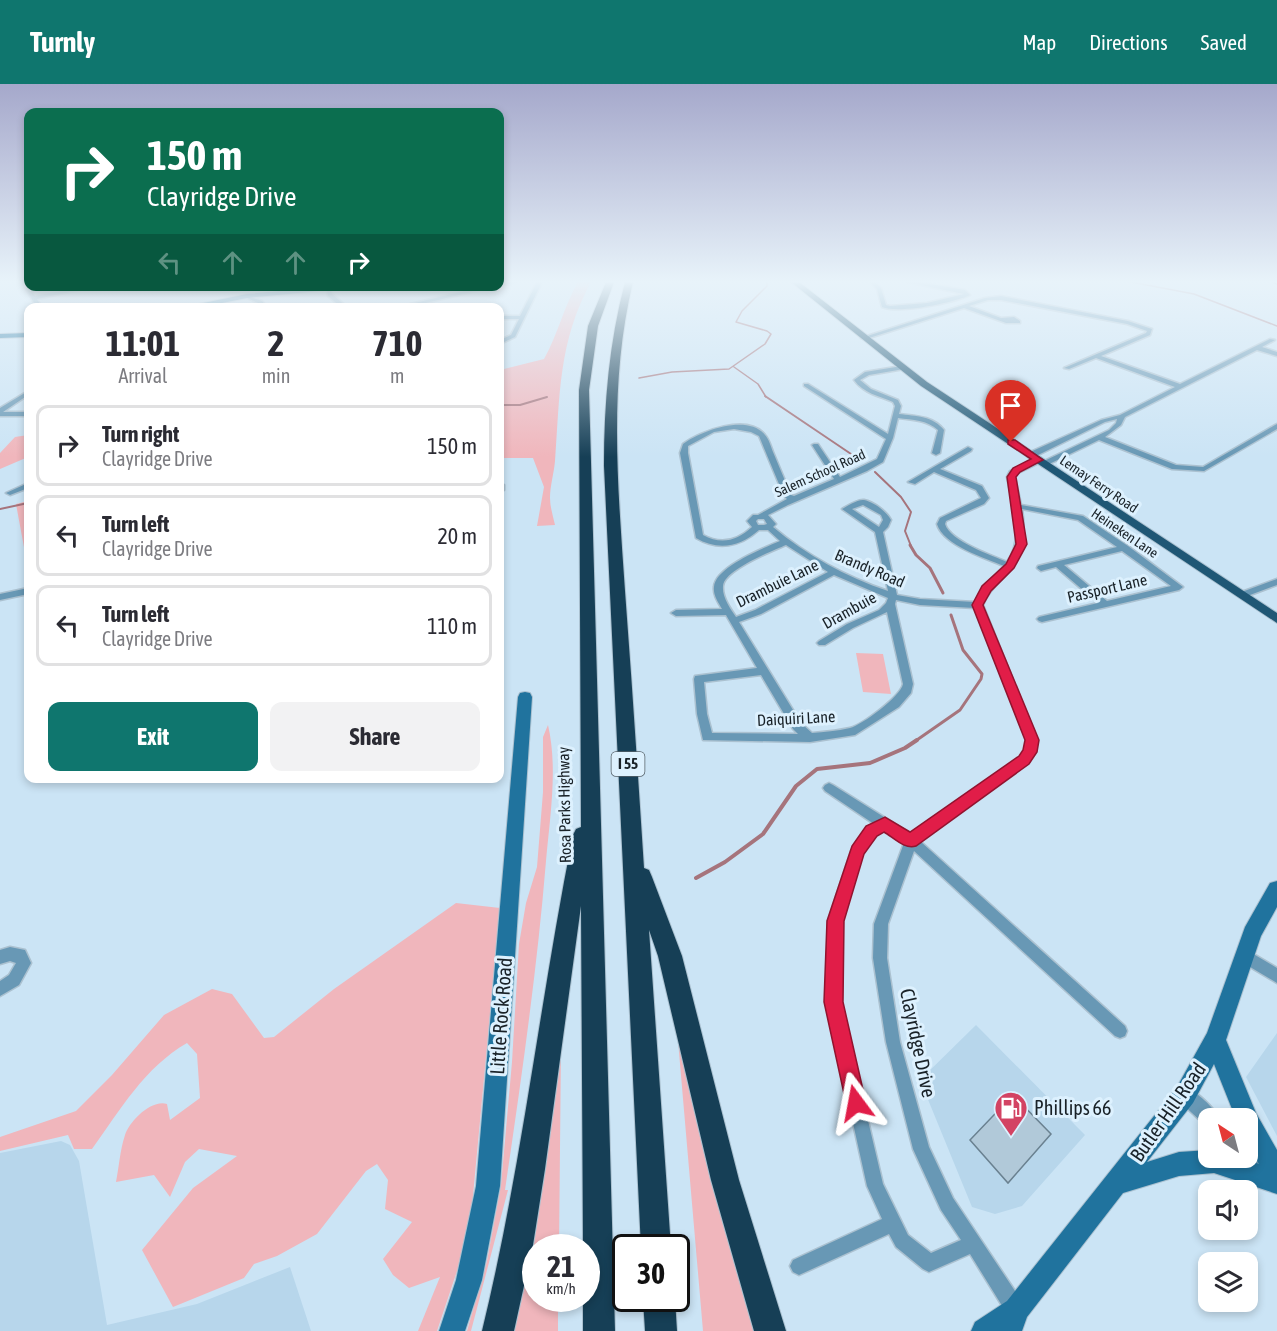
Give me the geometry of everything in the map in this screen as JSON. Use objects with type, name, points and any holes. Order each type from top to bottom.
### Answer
[{"type":"highway","name":"Rosa Parks Highway","points":[[591,340],[585,382],[599,1331]]},
{"type":"highway","name":"I 55","points":[[618,340],[614,360],[610,433],[655,1234]]},
{"type":"highway","points":[[498,1331],[518,1245],[563,942],[590,795]]},
{"type":"highway","points":[[634,860],[670,956],[725,1180],[770,1331]]},
{"type":"highway","points":[[660,1312],[661,1331]]},
{"type":"main road","name":"Lemay Ferry Road","points":[[867,340],[902,368],[1277,619]]},
{"type":"main road","name":"Little Rock Road","points":[[452,1331],[469,1280],[488,1186],[525,697]]},
{"type":"main road","name":"Butler Hill Road","points":[[984,1331],[1013,1321],[1185,1095],[1215,1040],[1252,933],[1277,889]]},
{"type":"main road","points":[[1215,1040],[1243,1108]]},
{"type":"main road","points":[[1258,1138],[1277,1173]]},
{"type":"main road","points":[[1119,1182],[1179,1164],[1205,1161],[1232,1165],[1277,1180]]},
{"type":"street","points":[[1067,368],[1133,340]]},
{"type":"street","points":[[911,841],[1024,760],[1030,752],[1032,740],[978,605],[986,589],[1010,566],[1021,544],[1011,477],[1013,473],[1103,421],[1122,416],[1272,340]]},
{"type":"street","points":[[1258,348],[1277,354]]},
{"type":"street","points":[[1096,356],[1179,386]]},
{"type":"street","points":[[902,368],[867,373],[857,380],[867,389],[896,401],[898,406],[895,416],[927,420],[938,425],[941,430],[936,453]]},
{"type":"street","points":[[806,385],[890,438]]},
{"type":"street","points":[[0,412],[24,396]]},
{"type":"street","points":[[0,412],[24,414]]},
{"type":"street","name":"Salem School Road","points":[[761,516],[792,499],[879,460],[890,438],[895,416]]},
{"type":"street","points":[[1038,460],[1099,437],[1119,424],[1122,416]]},
{"type":"street","points":[[1099,437],[1179,467],[1186,475],[1192,477],[1199,476],[1197,469],[1204,469],[1277,426]]},
{"type":"street","points":[[757,527],[751,533],[724,545],[706,541],[699,536],[684,453],[685,445],[692,439],[709,432],[742,428],[756,431],[762,435],[788,496],[792,499]]},
{"type":"street","points":[[816,445],[838,480]]},
{"type":"street","points":[[912,482],[968,449]]},
{"type":"street","points":[[934,469],[979,488],[985,498],[943,520],[941,524],[943,531],[961,544],[1010,566]]},
{"type":"street","points":[[10,493],[24,487]]},
{"type":"street","name":"Heineken Lane","points":[[1016,506],[1080,518],[1179,587]]},
{"type":"street","points":[[761,516],[752,519],[751,523],[757,527],[769,527]]},
{"type":"street","name":"Brandy Road","points":[[761,516],[771,520],[772,524],[769,527],[787,541],[834,572],[891,600],[978,605]]},
{"type":"street","points":[[879,531],[891,600]]},
{"type":"street","points":[[787,541],[740,565],[722,577],[718,583],[720,598],[728,612],[797,726],[810,738]]},
{"type":"street","points":[[1041,568],[1125,548]]},
{"type":"street","points":[[1057,564],[1105,604]]},
{"type":"street","name":"Drambuie Lane","points":[[734,621],[758,612],[834,572]]},
{"type":"street","points":[[1242,595],[1277,582]]},
{"type":"street","name":"Passport Lane","points":[[1042,619],[1179,587]]},
{"type":"street","points":[[0,597],[24,592]]},
{"type":"street","name":"Drambuie","points":[[822,643],[850,626],[882,612],[891,600]]},
{"type":"street","name":"Daiquiri Lane","points":[[764,671],[699,679],[702,714],[707,737],[810,738],[855,731],[895,704],[907,690],[908,684],[891,600]]},
{"type":"street","points":[[676,614],[728,612]]},
{"type":"street","points":[[830,788],[911,841],[1120,1032]]},
{"type":"street","points":[[885,824],[871,831],[857,851],[835,921],[833,1002],[875,1186],[902,1240],[928,1263],[973,1244]]},
{"type":"street","name":"Clayridge Drive","points":[[911,841],[881,924],[880,958],[888,1022],[921,1149],[946,1204],[973,1244],[1013,1321]]},
{"type":"street","points":[[0,957],[20,955],[24,963],[14,980],[0,989]]},
{"type":"street","points":[[1245,956],[1277,976]]},
{"type":"street","points":[[1185,1095],[1199,1108]]},
{"type":"street","points":[[1258,1162],[1277,1180]]},
{"type":"street","points":[[799,1266],[894,1223]]},
{"type":"shaded area","points":[[553,340],[568,340],[562,370],[555,461],[550,493],[550,505],[555,525],[537,526],[544,487],[533,458],[504,458],[504,369],[544,359]]},
{"type":"shaded area","points":[[24,436],[24,459],[0,469],[0,453],[15,437]]},
{"type":"shaded area","points":[[24,502],[24,547],[16,504]]},
{"type":"shaded area","points":[[856,653],[883,654],[891,694],[863,692]]},
{"type":"shaded area","points":[[548,725],[553,775],[551,810],[533,985],[505,1190],[508,1190],[471,1331],[467,1331],[487,1261],[501,1185],[512,1062],[519,944],[526,903],[537,867],[543,792],[543,737]]},
{"type":"shaded area","points":[[456,903],[500,908],[471,1217],[457,1271],[437,1331],[418,1331],[440,1277],[409,1288],[393,1275],[383,1259],[412,1222],[385,1209],[388,1180],[377,1164],[366,1171],[317,1234],[277,1256],[254,1264],[244,1278],[173,1307],[142,1250],[193,1188],[237,1156],[199,1149],[185,1162],[170,1197],[154,1175],[116,1182],[125,1135],[136,1118],[148,1108],[161,1103],[167,1104],[170,1120],[200,1098],[197,1054],[187,1043],[158,1064],[134,1090],[92,1149],[74,1149],[68,1135],[0,1151],[0,1137],[76,1111],[112,1075],[164,1015],[212,989],[232,994],[264,1038],[274,1037],[334,989]]},
{"type":"shaded area","points":[[976,1025],[1085,1135],[1022,1206],[995,1214],[972,1207],[920,1080]]},
{"type":"shaded area","points":[[677,1029],[710,1175],[755,1331],[703,1331]]},
{"type":"shaded area","points":[[1277,1033],[1277,1136],[1246,1077]]},
{"type":"shaded area","points":[[561,1047],[559,1234],[528,1234]]},
{"type":"shaded area","points":[[61,1141],[70,1145],[79,1161],[107,1325],[197,1304],[290,1267],[311,1331],[0,1331],[0,1153]]},
{"type":"shaded area","points":[[522,1269],[522,1312],[558,1312],[558,1331],[511,1331]]},
{"type":"building","name":"Phillips 66","points":[[1013,1095],[1051,1134],[1008,1183],[970,1140]]},
{"type":"waterway","points":[[639,378],[672,372],[729,369],[767,340]]},
{"type":"waterway","points":[[734,367],[758,384],[766,396]]},
{"type":"waterway","points":[[766,396],[857,458]]},
{"type":"waterway","points":[[504,405],[520,405],[547,397]]},
{"type":"waterway","points":[[875,472],[901,497],[911,512],[905,531],[911,546]]},
{"type":"waterway","points":[[0,509],[24,504]]},
{"type":"waterway","points":[[910,545],[916,555],[930,568],[943,593]]},
{"type":"waterway","points":[[914,742],[960,710],[981,679],[982,674],[963,650],[951,615]]},
{"type":"waterway","points":[[696,878],[725,862],[763,834],[796,786],[817,769],[870,763],[914,742]]},
{"type":"place","name":"Phillips 66","points":[[1011,1137]]},
{"type":"route","points":[[856,1103],[833,1002],[835,921],[857,851],[871,831],[885,824],[911,841],[1024,760],[1030,752],[1032,740],[978,605],[986,589],[1010,566],[1021,544],[1011,477],[1016,470],[1038,460],[1011,442]]}]
